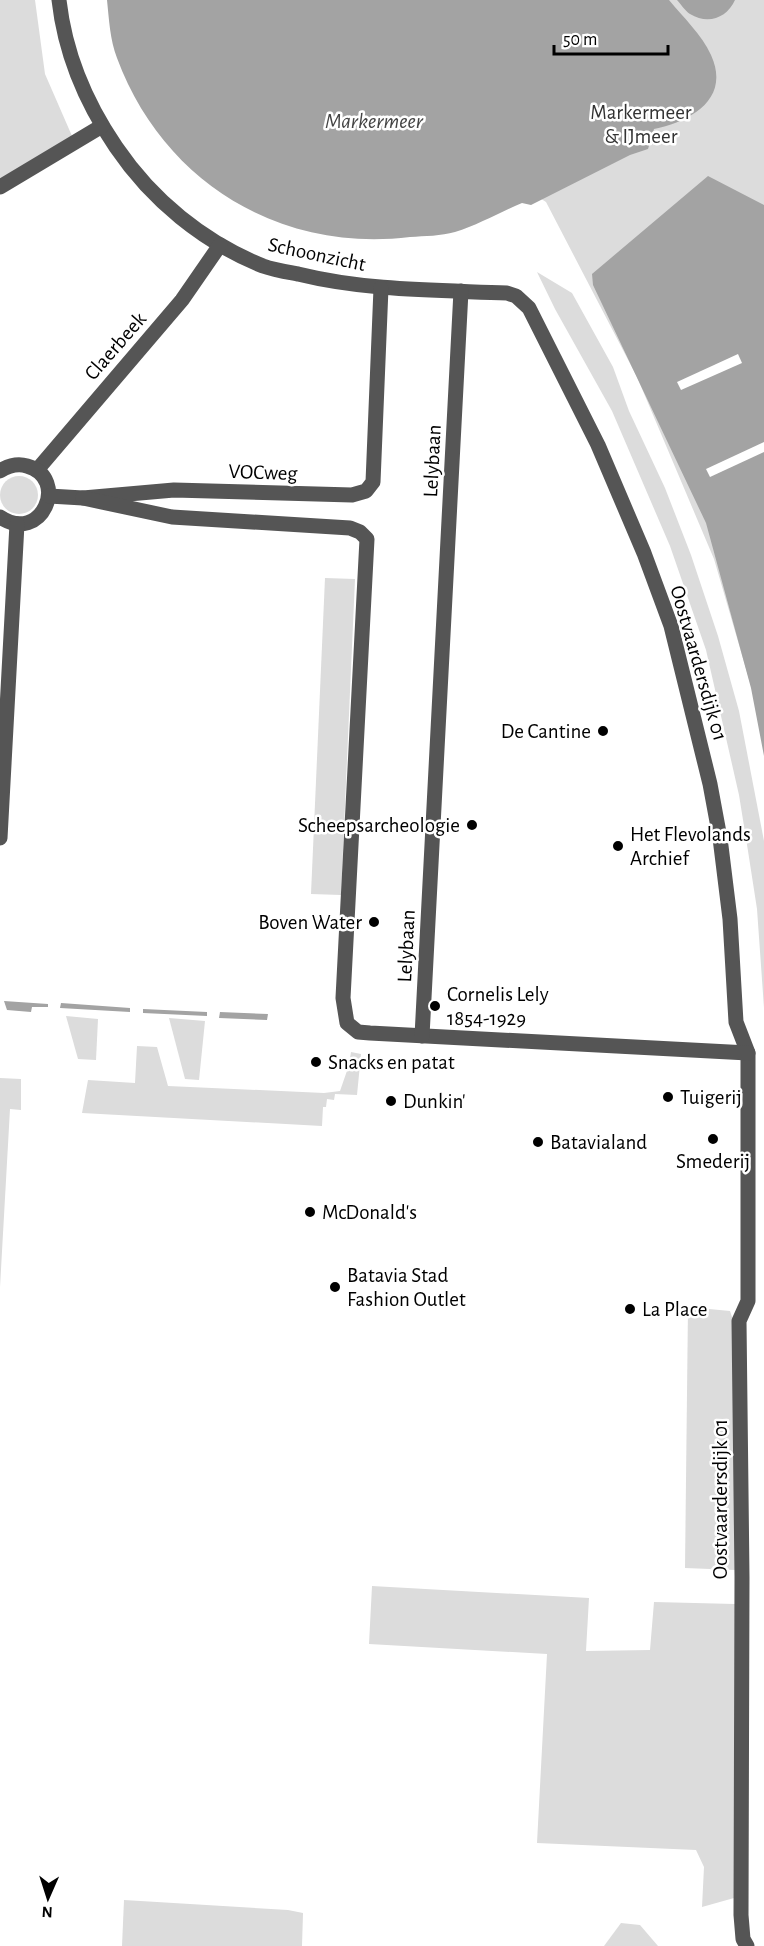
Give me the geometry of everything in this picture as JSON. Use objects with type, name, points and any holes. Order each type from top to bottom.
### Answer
[{"type":"street","name":"Schoonzicht","points":[[59,0],[62,24],[78,79],[102,126],[133,172],[172,212],[220,245],[264,266],[332,282],[381,288],[462,291]]},
{"type":"street","points":[[0,187],[102,126]]},
{"type":"street","name":"Claerbeek","points":[[37,470],[182,300],[220,245]]},
{"type":"street","name":"VOCweg","points":[[49,496],[83,498],[174,490],[352,495],[366,491],[373,482],[381,288]]},
{"type":"street","name":"Lelybaan","points":[[422,1036],[462,291]]},
{"type":"street","name":"Oostvaardersdijk 01","points":[[462,291],[507,293],[516,296],[529,308],[598,445],[648,563],[671,626],[710,784],[720,838],[730,919],[736,1022],[748,1053],[748,1301],[739,1322],[742,1577],[741,1915],[743,1938],[747,1946]]},
{"type":"street","points":[[0,471],[15,465],[29,466],[37,470],[46,482],[49,496],[46,506],[37,518],[28,523],[17,524],[0,518]]},
{"type":"street","points":[[158,492],[158,514]]},
{"type":"street","name":"VOCweg","points":[[83,498],[172,517],[350,528],[367,539],[343,998],[347,1023],[358,1032],[422,1036]]},
{"type":"street","points":[[0,838],[17,524]]},
{"type":"street","points":[[422,1036],[748,1053]]},
{"type":"green space","points":[[0,0],[35,0],[45,74],[72,136],[0,179]]},
{"type":"green space","name":"Markermeer & IJmeer","points":[[386,0],[764,0],[764,742],[760,717],[714,559],[637,377],[546,202],[532,193]]},
{"type":"green space","points":[[537,272],[572,293],[613,367],[629,411],[665,488],[691,555],[718,636],[739,711],[764,841],[764,1008],[757,909],[739,795],[706,650],[670,546],[612,411]]},
{"type":"green space","points":[[19,476],[26,477],[32,482],[37,488],[37,502],[32,508],[26,513],[19,514],[12,513],[6,508],[1,502],[0,495],[1,488],[6,482],[12,477]]},
{"type":"green space","points":[[325,578],[355,579],[341,895],[311,894]]},
{"type":"green space","points":[[66,1016],[98,1019],[96,1060],[78,1059]]},
{"type":"green space","points":[[169,1018],[205,1021],[199,1080],[185,1079]]},
{"type":"green space","points":[[137,1046],[157,1047],[168,1086],[324,1093],[340,1091],[351,1052],[361,1054],[357,1095],[335,1094],[334,1100],[327,1099],[326,1107],[323,1107],[322,1126],[82,1113],[88,1080],[135,1083]]},
{"type":"green space","points":[[0,1078],[21,1079],[21,1110],[10,1109],[0,1287]]},
{"type":"green space","points":[[688,1307],[730,1311],[734,1323],[735,1570],[685,1568]]},
{"type":"green space","points":[[372,1586],[589,1598],[586,1651],[650,1650],[654,1602],[735,1604],[734,1898],[702,1907],[704,1867],[696,1850],[537,1843],[547,1654],[369,1644]]},
{"type":"green space","points":[[124,1900],[288,1910],[303,1913],[302,1946],[122,1946]]},
{"type":"green space","points":[[621,1923],[640,1925],[658,1946],[604,1946]]},
{"type":"water","name":"Markermeer","points":[[107,0],[669,0],[697,33],[711,55],[716,70],[716,84],[712,96],[694,114],[654,129],[648,149],[630,155],[531,205],[522,203],[464,229],[439,235],[362,239],[316,233],[272,220],[232,200],[196,173],[164,141],[137,102],[117,58],[111,37]]},
{"type":"water","points":[[677,0],[735,0],[722,15],[704,19],[690,14]]},
{"type":"water","points":[[708,176],[764,205],[764,756],[751,688],[706,523],[593,285],[592,274]]},
{"type":"water","points":[[4,1001],[48,1004],[48,1007],[32,1007],[31,1012],[7,1010]]},
{"type":"water","points":[[61,1003],[130,1008],[130,1012],[60,1008]]},
{"type":"water","points":[[143,1009],[207,1012],[207,1016],[143,1013]]},
{"type":"water","points":[[220,1012],[268,1014],[267,1020],[219,1018]]},
{"type":"pier","points":[[738,354],[742,363],[681,390],[677,382]]},
{"type":"pier","points":[[764,442],[764,452],[710,477],[706,469]]},
{"type":"place","name":"De Cantine","points":[[603,731]]},
{"type":"place","name":"Scheepsarcheologie","points":[[472,825]]},
{"type":"place","name":"Het Flevolands Archief","points":[[618,846]]},
{"type":"place","name":"Boven Water","points":[[374,922]]},
{"type":"place","name":"Cornelis Lely 1854-1929","points":[[435,1006]]},
{"type":"place","name":"Snacks en patat","points":[[316,1062]]},
{"type":"place","name":"Tuigerij","points":[[668,1097]]},
{"type":"place","name":"Dunkin'","points":[[391,1101]]},
{"type":"place","name":"Smederij","points":[[713,1139]]},
{"type":"place","name":"Batavialand","points":[[538,1142]]},
{"type":"place","name":"McDonald's","points":[[310,1212]]},
{"type":"place","name":"Batavia Stad Fashion Outlet","points":[[335,1287]]},
{"type":"place","name":"La Place","points":[[630,1309]]}]
